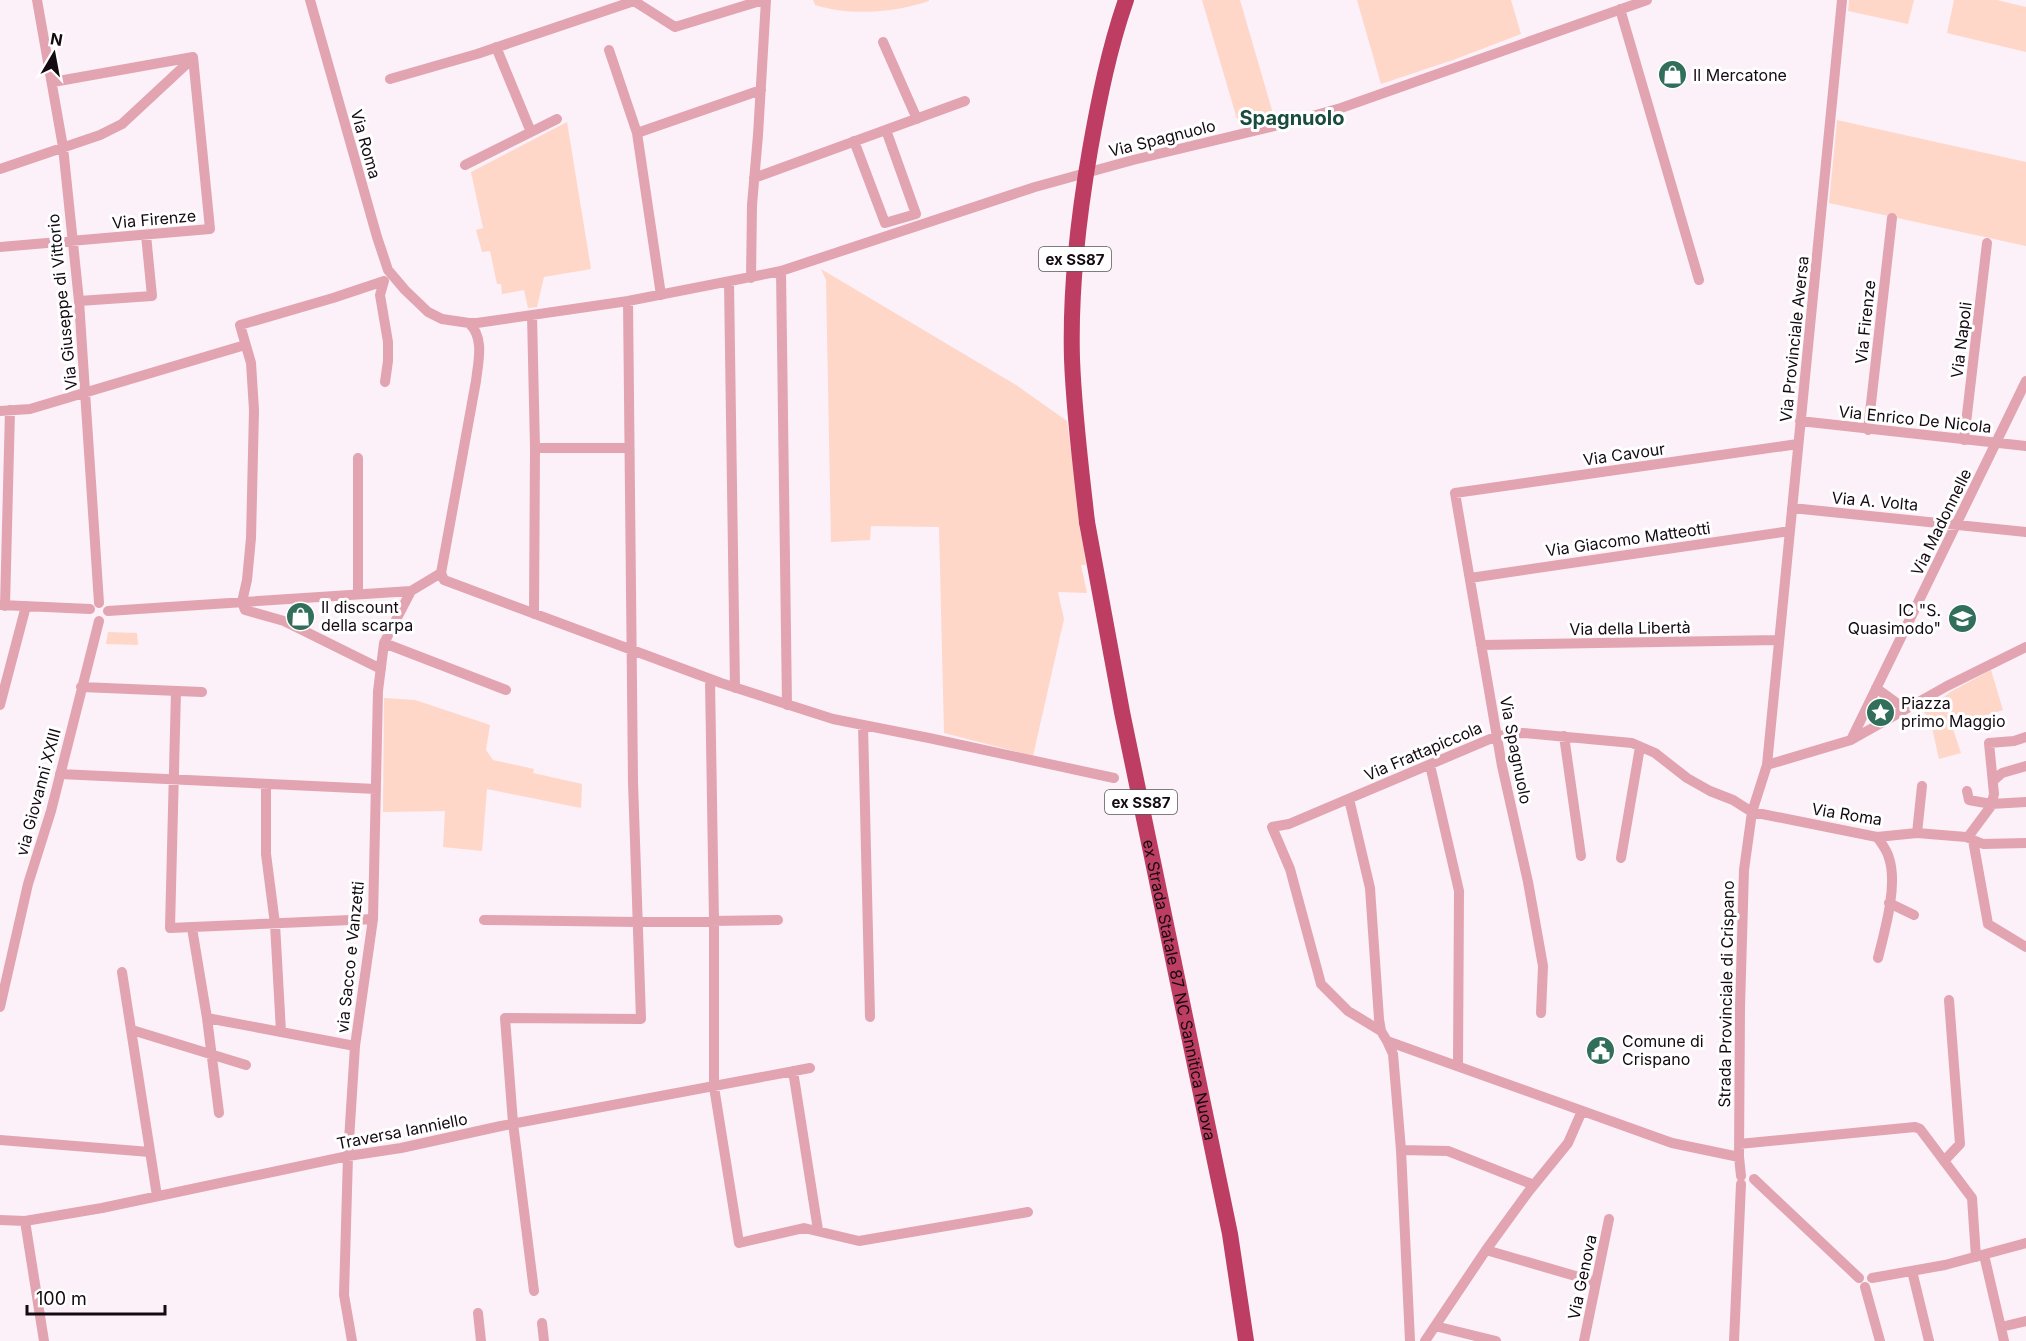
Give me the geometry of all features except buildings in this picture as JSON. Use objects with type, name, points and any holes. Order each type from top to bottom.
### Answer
[{"type":"highway","name":"ex Strada Statale 87 NC Sannitica Nuova","points":[[1126,0],[1105,71],[1082,195],[1074,274],[1072,357],[1078,442],[1087,522],[1122,712],[1230,1234],[1246,1341]]},
{"type":"street","name":"Via Giuseppe di Vittorio","points":[[37,0],[63,147],[79,301],[87,393],[95,606]]},
{"type":"street","name":"Via Roma","points":[[310,0],[389,278],[428,312],[442,319],[469,323],[531,315]]},
{"type":"street","points":[[390,79],[634,1],[675,27],[764,0],[761,90],[752,205],[751,278]]},
{"type":"street","name":"Via Spagnuolo","points":[[531,315],[628,301],[781,271],[1035,187],[1133,159],[1341,108],[1647,0]]},
{"type":"street","name":"Via Provinciale Aversa","points":[[1767,765],[1842,0]]},
{"type":"street","points":[[1620,9],[1699,280]]},
{"type":"street","points":[[883,42],[917,118]]},
{"type":"street","points":[[496,47],[531,132]]},
{"type":"street","points":[[609,50],[637,133],[661,295]]},
{"type":"street","points":[[53,82],[193,57]]},
{"type":"street","points":[[0,169],[100,135],[122,124],[193,57]]},
{"type":"street","name":"Via Firenze","points":[[0,247],[210,229],[193,57]]},
{"type":"street","points":[[637,133],[761,90]]},
{"type":"street","points":[[754,178],[965,101]]},
{"type":"street","points":[[465,165],[557,119]]},
{"type":"street","points":[[854,141],[885,223],[916,214],[886,130]]},
{"type":"street","name":"Via Firenze","points":[[1868,430],[1892,219]]},
{"type":"street","points":[[79,301],[152,296],[146,235]]},
{"type":"street","name":"Via Napoli","points":[[1964,440],[1987,243]]},
{"type":"street","points":[[781,271],[787,705]]},
{"type":"street","points":[[381,669],[284,621],[245,610],[242,602],[251,538],[254,410],[251,363],[240,325],[333,298],[389,278]]},
{"type":"street","points":[[385,382],[388,342],[380,295],[389,278]]},
{"type":"street","points":[[729,282],[735,688]]},
{"type":"street","points":[[534,1291],[513,1124],[505,1018],[641,1019],[633,782],[628,301]]},
{"type":"street","points":[[531,315],[535,448],[534,614]]},
{"type":"street","points":[[469,323],[474,328],[479,342],[477,372],[441,573],[444,580],[710,680],[832,719],[1114,778]]},
{"type":"street","points":[[108,611],[105,605],[2,605],[5,411],[30,408],[87,393],[245,345]]},
{"type":"street","name":"Via Madonnelle","points":[[1851,740],[1996,443],[2023,394],[2026,381]]},
{"type":"street","name":"Via Enrico De Nicola","points":[[1800,421],[2026,446]]},
{"type":"street","name":"Via Cavour","points":[[1455,493],[1798,444]]},
{"type":"street","points":[[535,448],[629,448]]},
{"type":"street","points":[[358,458],[358,594]]},
{"type":"street","name":"Via Spagnuolo","points":[[1455,493],[1497,736],[1543,966],[1541,1013]]},
{"type":"street","name":"Via A. Volta","points":[[1792,508],[2026,532]]},
{"type":"street","name":"Via Giacomo Matteotti","points":[[1470,578],[1790,531]]},
{"type":"street","points":[[108,611],[411,591],[441,573]]},
{"type":"street","name":"via Sacco e Vanzetti","points":[[351,1337],[345,1295],[348,1156],[355,1046],[373,919],[378,691],[384,643],[411,591]]},
{"type":"street","points":[[276,600],[276,619]]},
{"type":"street","points":[[0,705],[26,606]]},
{"type":"street","points":[[95,606],[91,616],[99,621],[106,616],[108,611]]},
{"type":"street","name":"via Giovanni XXIII","points":[[0,1007],[28,884],[60,774],[99,621]]},
{"type":"street","name":"Via della Libertà","points":[[1481,645],[1779,640]]},
{"type":"street","points":[[384,643],[507,690]]},
{"type":"street","points":[[1767,765],[1851,740],[1947,686],[2026,647]]},
{"type":"street","points":[[710,680],[714,1087],[740,1243],[804,1228],[859,1241],[1028,1212]]},
{"type":"street","points":[[81,687],[202,692]]},
{"type":"street","points":[[1876,688],[1905,709]]},
{"type":"street","points":[[176,691],[170,928],[373,919]]},
{"type":"street","points":[[863,725],[870,1017]]},
{"type":"street","name":"Via Frattapiccola","points":[[1384,1036],[1348,1011],[1322,984],[1290,868],[1272,827],[1289,824],[1497,736],[1523,733],[1611,740],[1640,747],[1655,753],[1687,778],[1710,791],[1733,800],[1752,813]]},
{"type":"street","points":[[1563,736],[1581,856]]},
{"type":"street","points":[[2026,736],[2014,741],[1989,743],[1994,794],[1991,804],[1970,839],[1988,924],[2026,947]]},
{"type":"street","points":[[1621,858],[1640,747]]},
{"type":"street","points":[[1430,765],[1458,891],[1458,1066]]},
{"type":"street","name":"Strada Provinciale di Crispano","points":[[1734,1341],[1741,1180],[1739,1144],[1743,870],[1752,813],[1767,765]]},
{"type":"street","points":[[1994,780],[2002,773],[2026,766]]},
{"type":"street","points":[[60,774],[376,789]]},
{"type":"street","points":[[266,784],[266,854],[275,924],[280,1032]]},
{"type":"street","points":[[1917,833],[1922,786]]},
{"type":"street","points":[[1967,791],[1969,800],[1991,804],[2026,802]]},
{"type":"street","points":[[1349,799],[1370,888],[1384,1036],[1393,1053],[1401,1150],[1410,1341]]},
{"type":"street","name":"Via Roma","points":[[1752,813],[1877,837],[1917,833],[1949,834],[1983,844],[2026,843]]},
{"type":"street","points":[[1877,837],[1890,860],[1892,886],[1878,958]]},
{"type":"street","points":[[1889,903],[1914,915]]},
{"type":"street","points":[[484,920],[637,922],[778,920]]},
{"type":"street","points":[[192,928],[207,1018],[219,1113]]},
{"type":"street","points":[[122,972],[157,1196]]},
{"type":"street","points":[[1944,1161],[1960,1144],[1949,1000]]},
{"type":"street","points":[[207,1018],[355,1046]]},
{"type":"street","points":[[132,1030],[246,1065]]},
{"type":"street","points":[[1384,1036],[1458,1066],[1672,1143],[1739,1157]]},
{"type":"street","name":"Traversa Ianniello","points":[[0,1220],[25,1221],[348,1156],[401,1148],[513,1124],[810,1068]]},
{"type":"street","points":[[793,1071],[818,1230]]},
{"type":"street","points":[[1425,1341],[1486,1250],[1568,1143],[1582,1111]]},
{"type":"street","points":[[1739,1144],[1914,1127],[1920,1130],[1972,1198],[1980,1256],[2004,1341]]},
{"type":"street","points":[[0,1140],[150,1152]]},
{"type":"street","points":[[1401,1150],[1448,1151],[1534,1185]]},
{"type":"street","points":[[1741,1180],[1746,1187],[1750,1186],[1754,1179],[1866,1281],[1880,1341]]},
{"type":"street","name":"Via Genova","points":[[1584,1341],[1609,1219]]},
{"type":"street","points":[[25,1221],[44,1341]]},
{"type":"street","points":[[1866,1281],[1980,1256],[2026,1243]]},
{"type":"street","points":[[1486,1250],[1596,1282]]},
{"type":"street","points":[[1912,1271],[1929,1341]]},
{"type":"street","points":[[478,1313],[481,1341]]},
{"type":"street","points":[[2001,1327],[2026,1321]]},
{"type":"street","points":[[542,1323],[544,1341]]},
{"type":"street","points":[[1435,1326],[1496,1341]]},
{"type":"shaded area","points":[[813,0],[929,1],[901,8],[857,12],[815,5]]},
{"type":"shaded area","points":[[1202,0],[1240,0],[1274,117],[1239,126]]},
{"type":"shaded area","points":[[1357,0],[1511,0],[1521,34],[1381,84]]},
{"type":"shaded area","points":[[1849,0],[1914,0],[1908,24],[1848,11]]},
{"type":"shaded area","points":[[1954,0],[1997,0],[2026,7],[2026,52],[1947,33]]},
{"type":"shaded area","points":[[1837,120],[2026,162],[2026,246],[1829,203]]},
{"type":"shaded area","points":[[567,122],[591,269],[544,277],[537,307],[528,308],[524,290],[502,294],[501,284],[497,284],[490,251],[482,252],[476,230],[483,228],[471,172]]},
{"type":"shaded area","points":[[821,269],[1016,385],[1067,421],[1086,565],[1081,565],[1087,593],[1058,592],[1064,619],[1033,756],[944,733],[939,527],[871,526],[870,540],[831,542],[826,280]]},
{"type":"shaded area","points":[[108,632],[137,633],[138,645],[106,644]]},
{"type":"shaded area","points":[[1991,670],[2003,710],[1952,726],[1961,753],[1939,759],[1931,723],[1924,712],[1952,691]]},
{"type":"shaded area","points":[[384,698],[415,700],[490,725],[486,750],[493,760],[534,769],[533,773],[582,784],[581,808],[487,789],[482,851],[443,847],[445,811],[383,812]]},
{"type":"place","name":"Il Mercatone","points":[[1672,75]]},
{"type":"place","name":"Il discount della scarpa","points":[[300,616]]},
{"type":"place","name":"IC \"S. Quasimodo\"","points":[[1962,619]]},
{"type":"place","name":"Piazza primo Maggio","points":[[1880,712]]},
{"type":"place","name":"Comune di Crispano","points":[[1601,1050]]},
{"type":"district","name":"Spagnuolo","points":[[1292,118]]}]
